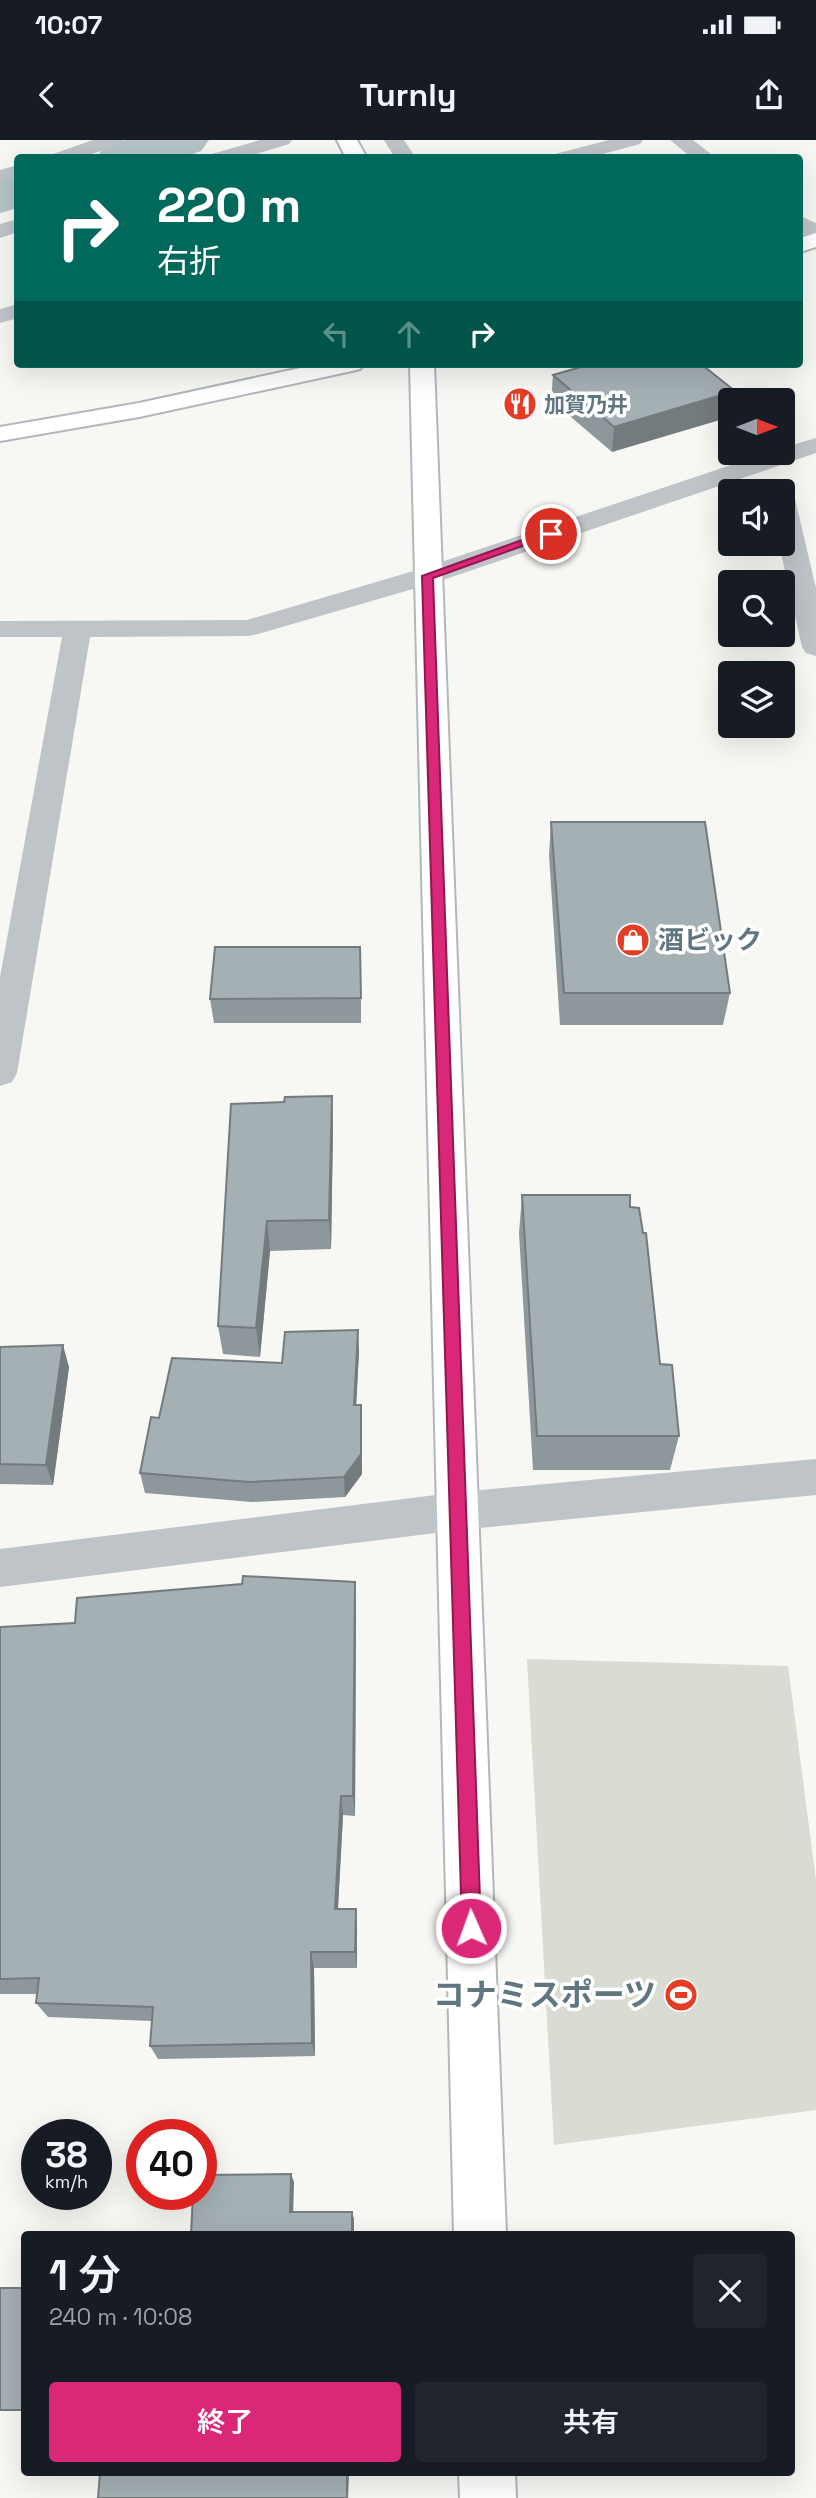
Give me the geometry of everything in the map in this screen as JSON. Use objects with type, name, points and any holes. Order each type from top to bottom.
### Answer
[{"type":"street","points":[[72,154],[113,140]]},
{"type":"street","points":[[233,154],[282,140]]},
{"type":"street","points":[[578,154],[633,140]]},
{"type":"street","points":[[680,140],[700,154]]},
{"type":"street","points":[[0,434],[139,410],[333,368]]},
{"type":"street","points":[[422,368],[460,1511],[480,2231]]},
{"type":"street","points":[[795,451],[816,445]]},
{"type":"street","points":[[0,629],[248,628],[427,576],[750,466]]},
{"type":"street","points":[[795,541],[809,587],[816,647]]},
{"type":"street","points":[[0,1073],[77,629]]},
{"type":"street","points":[[0,1568],[460,1511],[816,1477]]},
{"type":"street","points":[[487,2476],[488,2498]]},
{"type":"shaded area","name":"コナミスポーツ","points":[[527,1659],[788,1666],[816,1880],[816,2110],[554,2145]]},
{"type":"building","points":[[577,368],[706,368],[731,388],[718,388],[718,396],[614,427],[553,375]]},
{"type":"building","name":"酒ビック","points":[[551,822],[705,822],[730,993],[564,993]]},
{"type":"building","points":[[215,947],[360,947],[361,998],[210,999]]},
{"type":"building","points":[[332,1096],[329,1220],[267,1221],[256,1328],[218,1326],[231,1104],[284,1102],[285,1097]]},
{"type":"building","points":[[522,1195],[630,1195],[630,1207],[639,1208],[643,1233],[646,1233],[660,1364],[672,1365],[679,1436],[537,1436]]},
{"type":"building","points":[[358,1330],[354,1405],[361,1405],[361,1454],[344,1477],[249,1482],[140,1473],[151,1417],[159,1418],[172,1358],[282,1363],[285,1332]]},
{"type":"building","points":[[63,1345],[46,1465],[0,1464],[0,1347]]},
{"type":"building","points":[[243,1576],[355,1582],[353,1796],[341,1796],[335,1909],[356,1909],[355,1952],[311,1952],[312,2043],[150,2046],[153,2007],[36,2003],[39,1978],[0,1979],[0,1627],[75,1623],[77,1598],[242,1584]]},
{"type":"building","points":[[291,2174],[290,2212],[352,2212],[352,2231],[191,2231],[192,2210],[217,2210],[217,2175]]},
{"type":"building","points":[[0,2288],[21,2288],[21,2410],[0,2410]]},
{"type":"building","points":[[100,2476],[347,2476],[347,2498],[98,2498]]},
{"type":"waterway","points":[[136,154],[182,140]]},
{"type":"waterway","points":[[0,196],[14,191]]},
{"type":"place","name":"加賀乃井","points":[[520,404]]},
{"type":"place","name":"酒ビック","points":[[633,940]]},
{"type":"place","name":"コナミスポーツ","points":[[681,1995]]},
{"type":"route","points":[[471,1928],[460,1511],[427,576],[551,534]]}]
